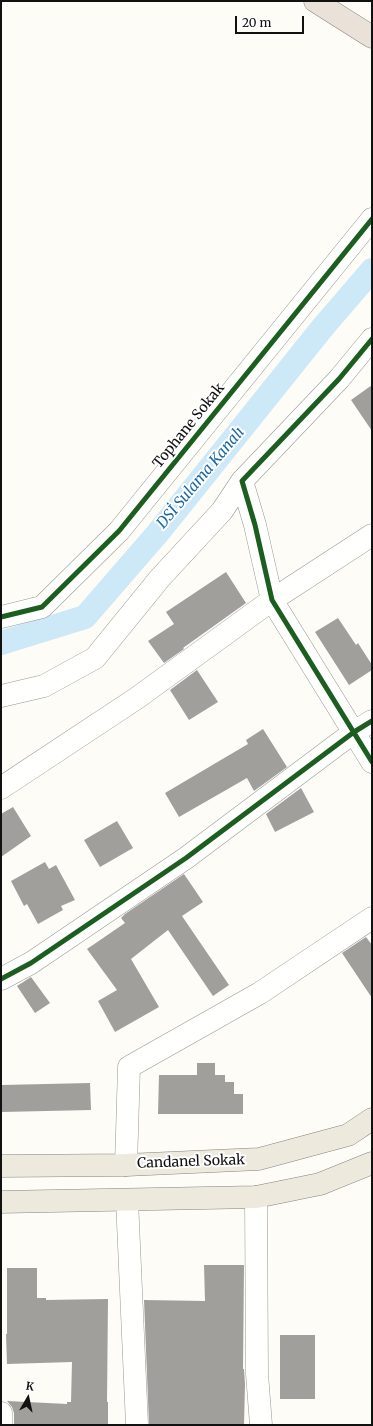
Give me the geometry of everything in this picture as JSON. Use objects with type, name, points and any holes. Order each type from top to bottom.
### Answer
[{"type":"highway","points":[[315,1],[372,37]]},
{"type":"main road","name":"Candanel Sokak","points":[[1,1166],[126,1165],[260,1159],[348,1135],[372,1119]]},
{"type":"main road","points":[[1,1202],[256,1197],[320,1184],[371,1167]]},
{"type":"street","name":"Tophane Sokak","points":[[1,617],[42,607],[119,531],[372,219]]},
{"type":"street","points":[[1,696],[44,686],[95,658],[160,578],[222,511],[242,481],[339,379],[372,339]]},
{"type":"street","points":[[242,481],[255,525],[272,600],[372,762]]},
{"type":"street","points":[[1,788],[137,698],[272,600],[372,535]]},
{"type":"street","points":[[1,979],[31,963],[186,858],[354,732],[372,721]]},
{"type":"street","points":[[126,1165],[129,1067],[260,993],[372,918]]},
{"type":"street","points":[[256,1197],[257,1374],[261,1425]]},
{"type":"street","points":[[127,1200],[137,1425]]},
{"type":"street","points":[[1,1413],[1,1425]]},
{"type":"building","points":[[372,385],[372,431],[351,400]]},
{"type":"building","points":[[226,572],[246,603],[164,663],[148,641],[174,624],[166,612]]},
{"type":"building","points":[[338,618],[356,645],[358,643],[372,665],[372,670],[349,685],[315,632]]},
{"type":"building","points":[[197,670],[218,702],[189,720],[170,690]]},
{"type":"building","points":[[263,729],[287,767],[254,791],[247,778],[179,817],[165,793],[248,744],[246,740]]},
{"type":"building","points":[[301,788],[314,812],[275,832],[266,814]]},
{"type":"building","points":[[13,807],[31,836],[1,857],[1,814]]},
{"type":"building","points":[[117,821],[133,848],[100,867],[84,840]]},
{"type":"building","points":[[45,862],[49,869],[56,865],[75,900],[61,906],[63,910],[38,924],[27,904],[24,906],[11,881]]},
{"type":"building","points":[[184,874],[203,902],[182,916],[229,985],[213,996],[168,930],[131,959],[159,1007],[115,1032],[98,1001],[117,990],[87,949],[125,923],[121,918],[125,914]]},
{"type":"building","points":[[366,937],[372,945],[372,998],[342,953]]},
{"type":"building","points":[[31,977],[50,1003],[35,1013],[17,986]]},
{"type":"building","points":[[197,1063],[215,1063],[215,1075],[225,1075],[225,1082],[234,1082],[234,1094],[243,1094],[243,1114],[158,1114],[159,1075],[197,1075]]},
{"type":"building","points":[[90,1083],[91,1110],[2,1112],[2,1085]]},
{"type":"building","points":[[204,1265],[244,1265],[244,1425],[149,1425],[144,1300],[205,1301]]},
{"type":"building","points":[[7,1268],[37,1268],[37,1298],[46,1298],[46,1300],[108,1299],[108,1425],[14,1425],[14,1413],[12,1407],[7,1401],[67,1404],[67,1402],[71,1402],[72,1362],[7,1364]]},
{"type":"building","points":[[280,1335],[315,1335],[315,1399],[280,1399]]},
{"type":"waterway","name":"DSİ Sulama Kanalı","points":[[1,643],[85,617],[157,534],[323,327],[372,270]]},
{"type":"cycle path","points":[[1,617],[42,607],[119,531],[372,219]]},
{"type":"cycle path","points":[[372,339],[339,379],[242,481],[255,525],[272,600],[372,762]]},
{"type":"cycle path","points":[[1,979],[31,963],[186,858],[354,732],[372,721]]}]
